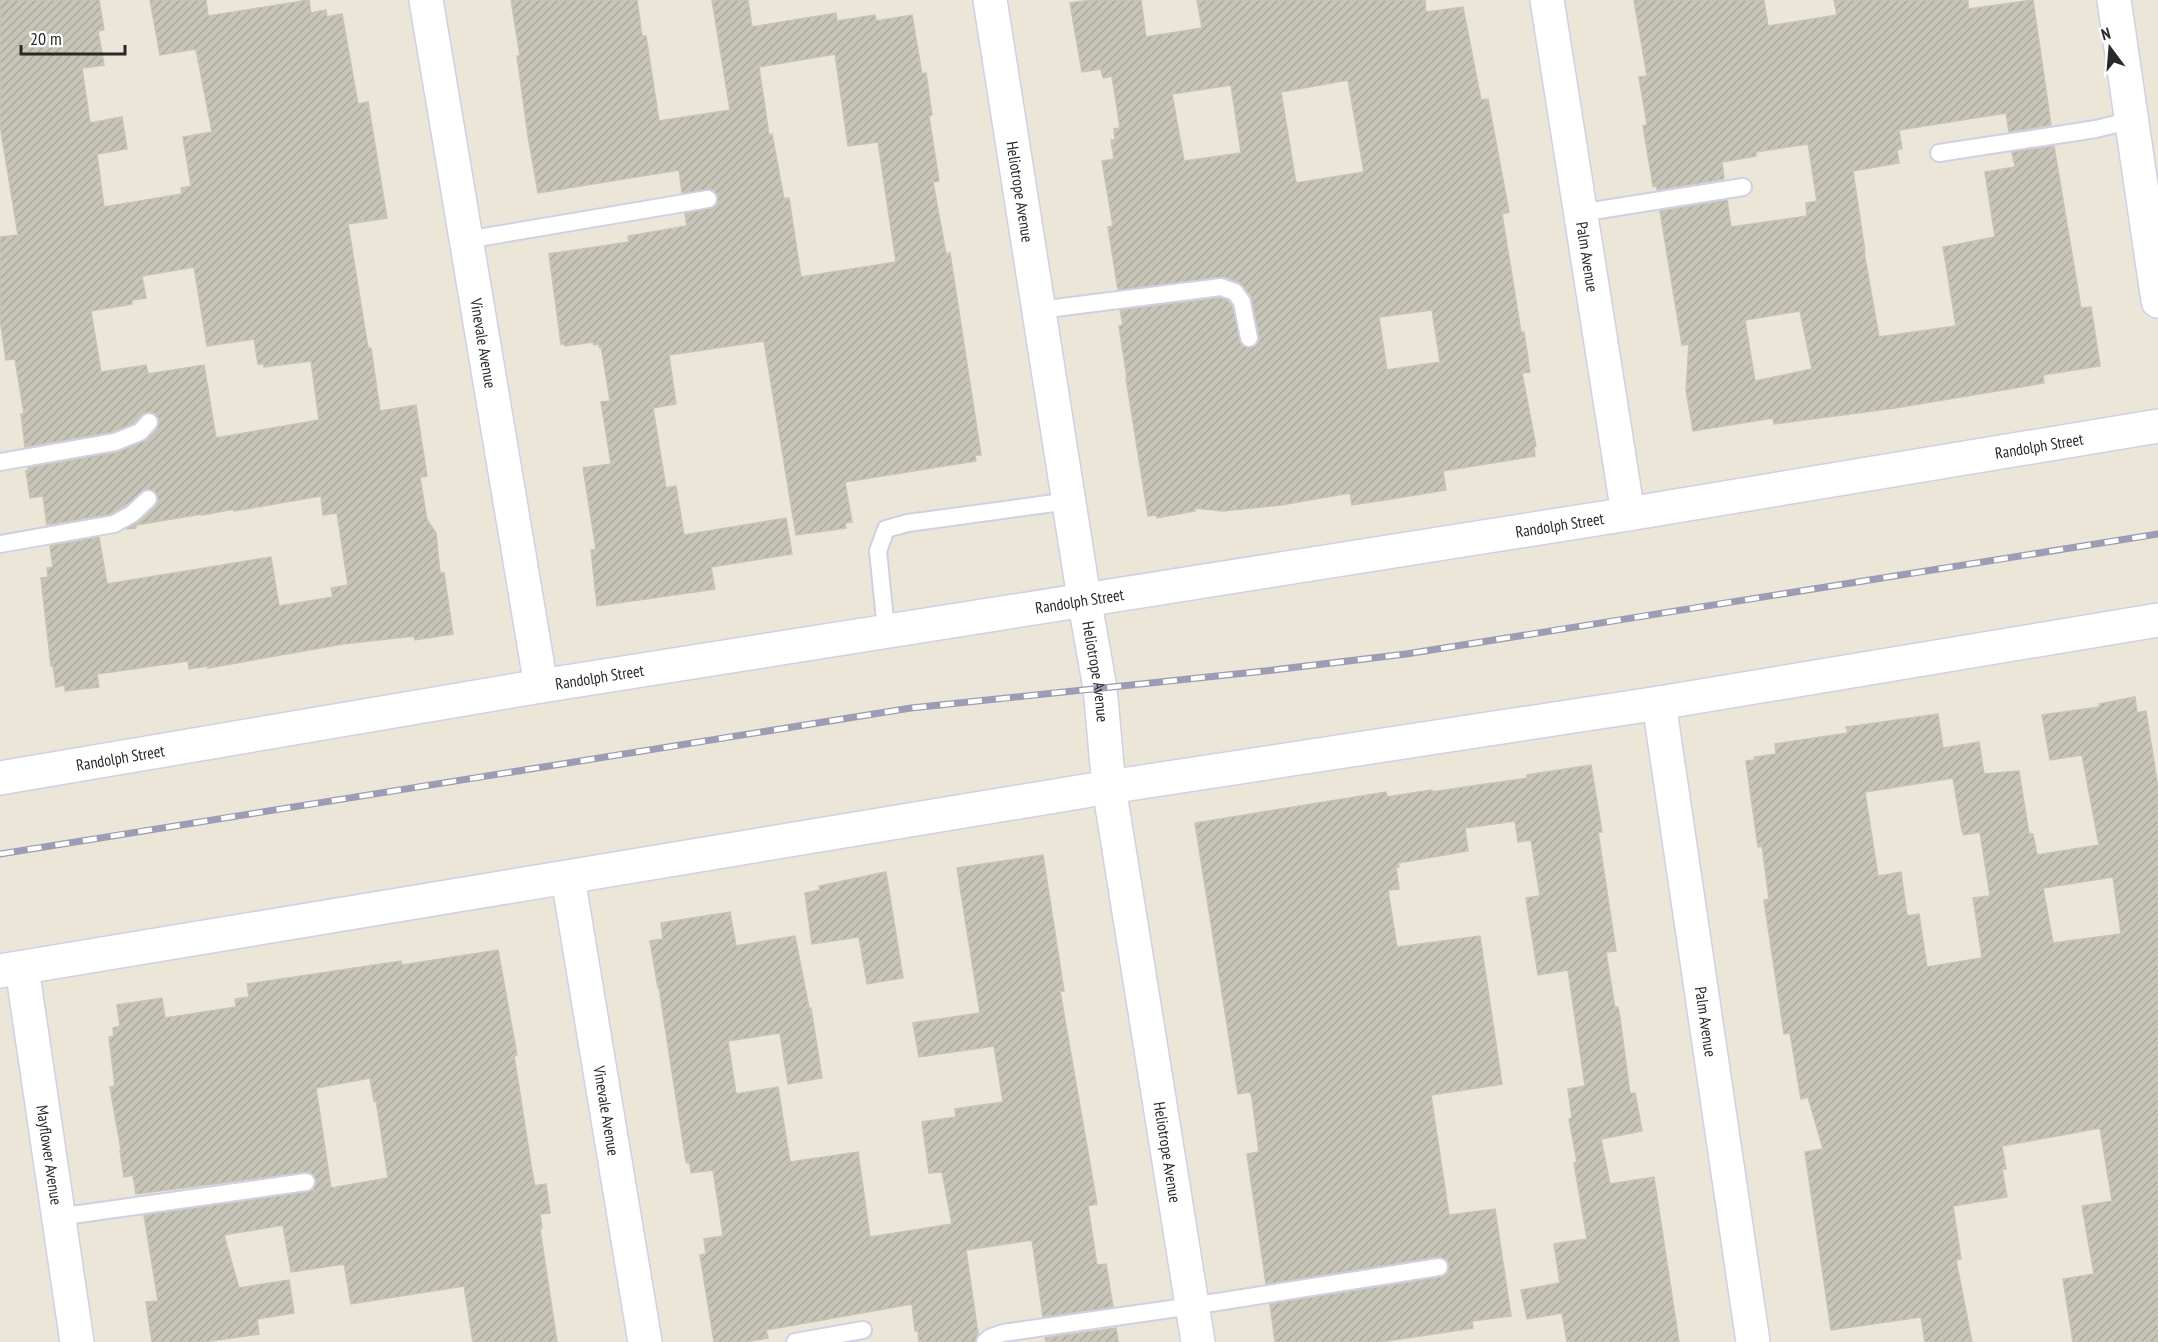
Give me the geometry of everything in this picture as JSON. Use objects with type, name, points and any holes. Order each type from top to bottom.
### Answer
[{"type":"street","name":"Vinevale Avenue","points":[[426,0],[541,686]]},
{"type":"street","name":"Heliotrope Avenue","points":[[990,0],[1100,688],[1109,787],[1198,1342]]},
{"type":"street","name":"Palm Avenue","points":[[1547,0],[1628,514]]},
{"type":"street","points":[[2114,0],[2158,301]]},
{"type":"street","name":"Randolph Street","points":[[0,778],[541,686],[1084,598],[1628,514],[2158,426]]},
{"type":"street","points":[[11,970],[1109,787],[1659,703],[2158,620]]},
{"type":"street","name":"Palm Avenue","points":[[1659,703],[1753,1342]]},
{"type":"street","name":"Vinevale Avenue","points":[[568,878],[645,1342]]},
{"type":"street","name":"Mayflower Avenue","points":[[11,970],[58,1217],[77,1342]]},
{"type":"lane","points":[[1939,153],[2096,129],[2132,120]]},
{"type":"lane","points":[[1580,213],[1743,187]]},
{"type":"lane","points":[[466,240],[708,199]]},
{"type":"lane","points":[[1039,310],[1221,287],[1235,292],[1242,302],[1249,338]]},
{"type":"lane","points":[[0,462],[115,442],[140,432],[149,422]]},
{"type":"lane","points":[[0,544],[108,526],[132,514],[148,499]]},
{"type":"lane","points":[[886,630],[878,551],[886,529],[908,523],[1069,501]]},
{"type":"lane","points":[[58,1217],[306,1182]]},
{"type":"lane","points":[[985,1342],[1003,1333],[1439,1267]]},
{"type":"lane","points":[[795,1342],[863,1330]]},
{"type":"building","points":[[0,0],[99,0],[104,30],[98,31],[104,65],[82,68],[90,123],[122,117],[127,149],[97,154],[104,207],[182,194],[181,188],[191,186],[183,137],[212,132],[196,49],[160,55],[150,0],[206,0],[208,16],[309,0],[311,13],[326,10],[327,17],[342,14],[358,104],[368,102],[387,218],[348,224],[368,348],[371,348],[380,411],[416,405],[427,476],[420,477],[427,520],[436,533],[440,573],[444,573],[453,634],[415,640],[414,636],[343,644],[208,668],[208,666],[189,669],[188,661],[97,674],[99,687],[65,691],[65,685],[56,687],[53,666],[51,666],[41,578],[48,577],[47,568],[53,567],[50,546],[99,537],[107,584],[271,557],[279,606],[333,597],[331,588],[348,585],[337,513],[323,515],[321,496],[136,525],[136,528],[126,529],[139,522],[156,506],[158,497],[155,491],[145,489],[126,505],[110,514],[47,525],[43,496],[30,498],[26,471],[28,468],[119,452],[147,439],[157,429],[159,419],[156,414],[146,412],[134,423],[112,432],[25,447],[21,414],[24,414],[15,359],[6,360],[0,319],[0,237],[18,235],[0,125]],"holes":[[[194,267],[207,346],[254,339],[258,364],[264,364],[264,367],[311,361],[319,420],[216,438],[204,365],[148,374],[146,365],[101,372],[91,311],[132,304],[132,300],[146,298],[142,276]]]},
{"type":"building","points":[[511,0],[637,0],[642,36],[646,36],[659,121],[730,110],[712,0],[748,0],[752,27],[836,13],[837,21],[875,15],[876,21],[912,15],[922,74],[926,73],[932,115],[929,116],[939,181],[933,182],[946,254],[950,253],[981,455],[975,455],[976,461],[845,482],[852,522],[845,523],[846,528],[796,535],[764,341],[669,355],[676,404],[653,408],[666,488],[676,486],[684,535],[786,518],[792,554],[711,567],[715,589],[597,606],[591,550],[596,549],[583,468],[611,464],[601,402],[610,401],[601,346],[594,345],[593,342],[565,346],[561,344],[549,254],[629,242],[628,236],[687,226],[685,214],[714,207],[718,198],[711,189],[682,193],[679,170],[538,193],[517,56],[520,56]],"holes":[[[835,54],[848,146],[878,142],[896,262],[801,277],[789,198],[784,199],[772,134],[769,135],[759,67]]]},
{"type":"building","points":[[1092,0],[1141,0],[1146,37],[1202,28],[1197,0],[1425,0],[1426,12],[1463,7],[1481,100],[1488,99],[1509,212],[1502,214],[1521,332],[1524,332],[1530,372],[1522,373],[1536,446],[1534,447],[1535,456],[1443,471],[1446,490],[1391,499],[1352,505],[1350,493],[1281,505],[1223,511],[1194,508],[1195,511],[1157,518],[1156,515],[1148,516],[1126,378],[1119,326],[1123,325],[1120,310],[1220,298],[1228,301],[1232,306],[1242,345],[1250,348],[1255,346],[1259,342],[1259,336],[1251,296],[1239,282],[1225,277],[1118,290],[1108,227],[1113,226],[1102,161],[1114,159],[1111,140],[1115,140],[1114,129],[1120,128],[1112,76],[1103,78],[1101,69],[1082,72],[1070,3]],"holes":[[[1348,80],[1364,172],[1296,183],[1281,92]],[[1231,85],[1241,153],[1184,161],[1172,94]],[[1432,310],[1440,362],[1387,370],[1379,317]]]},
{"type":"building","points":[[1634,0],[1764,0],[1768,26],[1837,15],[1834,0],[1968,0],[1968,9],[2033,0],[2051,125],[2009,132],[2006,113],[1899,130],[1902,149],[1897,150],[1899,163],[1853,171],[1879,337],[1956,326],[1943,247],[1995,237],[1985,172],[2015,167],[2012,152],[2054,146],[2081,308],[2091,307],[2100,366],[2043,375],[2044,383],[1895,408],[1774,424],[1773,418],[1693,431],[1686,390],[1689,344],[1682,345],[1660,211],[1727,200],[1731,227],[1807,216],[1806,203],[1817,201],[1808,144],[1756,152],[1756,156],[1722,162],[1724,179],[1657,190],[1656,185],[1653,186],[1643,126],[1647,125],[1639,77],[1647,76]],"holes":[[[1800,311],[1812,369],[1755,381],[1745,320]]]},
{"type":"building","points":[[2135,697],[2137,713],[2146,711],[2158,788],[2158,1342],[2073,1342],[2063,1279],[2094,1274],[2082,1206],[2112,1201],[2100,1128],[2002,1146],[2006,1169],[2002,1169],[2007,1197],[1953,1206],[1961,1259],[1956,1260],[1972,1342],[1925,1342],[1921,1317],[1831,1330],[1805,1152],[1823,1149],[1808,1097],[1801,1099],[1790,1033],[1784,1034],[1764,900],[1769,899],[1762,846],[1758,847],[1746,761],[1755,760],[1754,757],[1776,754],[1775,744],[1848,733],[1846,727],[1938,714],[1943,748],[1979,742],[1984,774],[2019,771],[2029,834],[2033,834],[2037,855],[2099,845],[2082,755],[2050,760],[2042,715],[2100,707],[2099,704]],"holes":[[[1953,778],[1962,831],[1964,835],[1980,832],[1990,896],[1973,898],[1982,958],[1927,967],[1919,914],[1907,916],[1901,872],[1878,876],[1865,792]],[[2113,877],[2121,934],[2053,943],[2043,888]]]},
{"type":"building","points":[[1591,765],[1602,832],[1598,832],[1616,951],[1606,952],[1615,1008],[1618,1007],[1620,1018],[1630,1094],[1635,1093],[1642,1131],[1601,1139],[1610,1184],[1654,1177],[1679,1342],[1567,1342],[1562,1313],[1527,1319],[1521,1290],[1560,1283],[1554,1244],[1587,1239],[1574,1163],[1577,1162],[1569,1119],[1572,1118],[1568,1089],[1585,1086],[1568,970],[1538,975],[1526,898],[1540,896],[1531,840],[1518,842],[1515,821],[1465,828],[1468,851],[1398,863],[1399,867],[1396,867],[1399,889],[1388,890],[1397,947],[1480,936],[1502,1084],[1431,1095],[1449,1215],[1495,1209],[1511,1316],[1472,1321],[1473,1328],[1380,1342],[1275,1342],[1270,1304],[1441,1277],[1446,1275],[1449,1266],[1447,1260],[1437,1257],[1266,1284],[1247,1154],[1259,1152],[1252,1098],[1250,1092],[1238,1094],[1195,823],[1386,792],[1387,797],[1432,790],[1432,792],[1527,778],[1527,775]]},
{"type":"building","points":[[1043,855],[1064,991],[1060,991],[1097,1204],[1088,1206],[1097,1265],[1106,1264],[1113,1307],[1043,1317],[1032,1240],[966,1250],[978,1334],[975,1342],[919,1342],[918,1331],[915,1331],[912,1304],[766,1330],[768,1338],[745,1342],[714,1342],[700,1255],[706,1254],[704,1239],[723,1236],[713,1170],[691,1173],[690,1164],[686,1162],[650,941],[663,939],[661,923],[730,912],[736,946],[795,936],[809,1008],[811,1008],[822,1078],[788,1084],[780,1033],[728,1041],[736,1094],[778,1087],[790,1162],[858,1152],[870,1237],[952,1224],[942,1172],[929,1173],[922,1122],[956,1117],[955,1109],[1003,1102],[994,1046],[919,1057],[913,1023],[980,1013],[957,868]]},
{"type":"building","points":[[886,872],[903,978],[867,984],[859,937],[812,944],[805,893],[820,890],[819,886]]},
{"type":"building","points":[[498,950],[517,1055],[514,1055],[535,1186],[546,1184],[550,1213],[540,1214],[542,1228],[540,1229],[557,1342],[473,1342],[464,1286],[351,1304],[344,1264],[291,1272],[283,1225],[224,1235],[239,1288],[289,1280],[294,1313],[257,1319],[259,1334],[204,1342],[152,1342],[146,1302],[158,1301],[144,1215],[307,1192],[313,1190],[316,1181],[314,1175],[305,1172],[136,1194],[133,1175],[124,1177],[110,1087],[115,1086],[109,1037],[114,1036],[113,1028],[120,1026],[117,1005],[162,998],[165,1018],[236,1007],[235,999],[249,997],[247,984],[401,961],[402,965]],"holes":[[[370,1078],[374,1101],[376,1100],[388,1178],[331,1188],[316,1088]]]},
{"type":"building","points":[[1116,1328],[1118,1342],[1046,1342],[1045,1338]]},
{"type":"railway","points":[[0,854],[911,708],[1406,654],[2158,534]]}]
